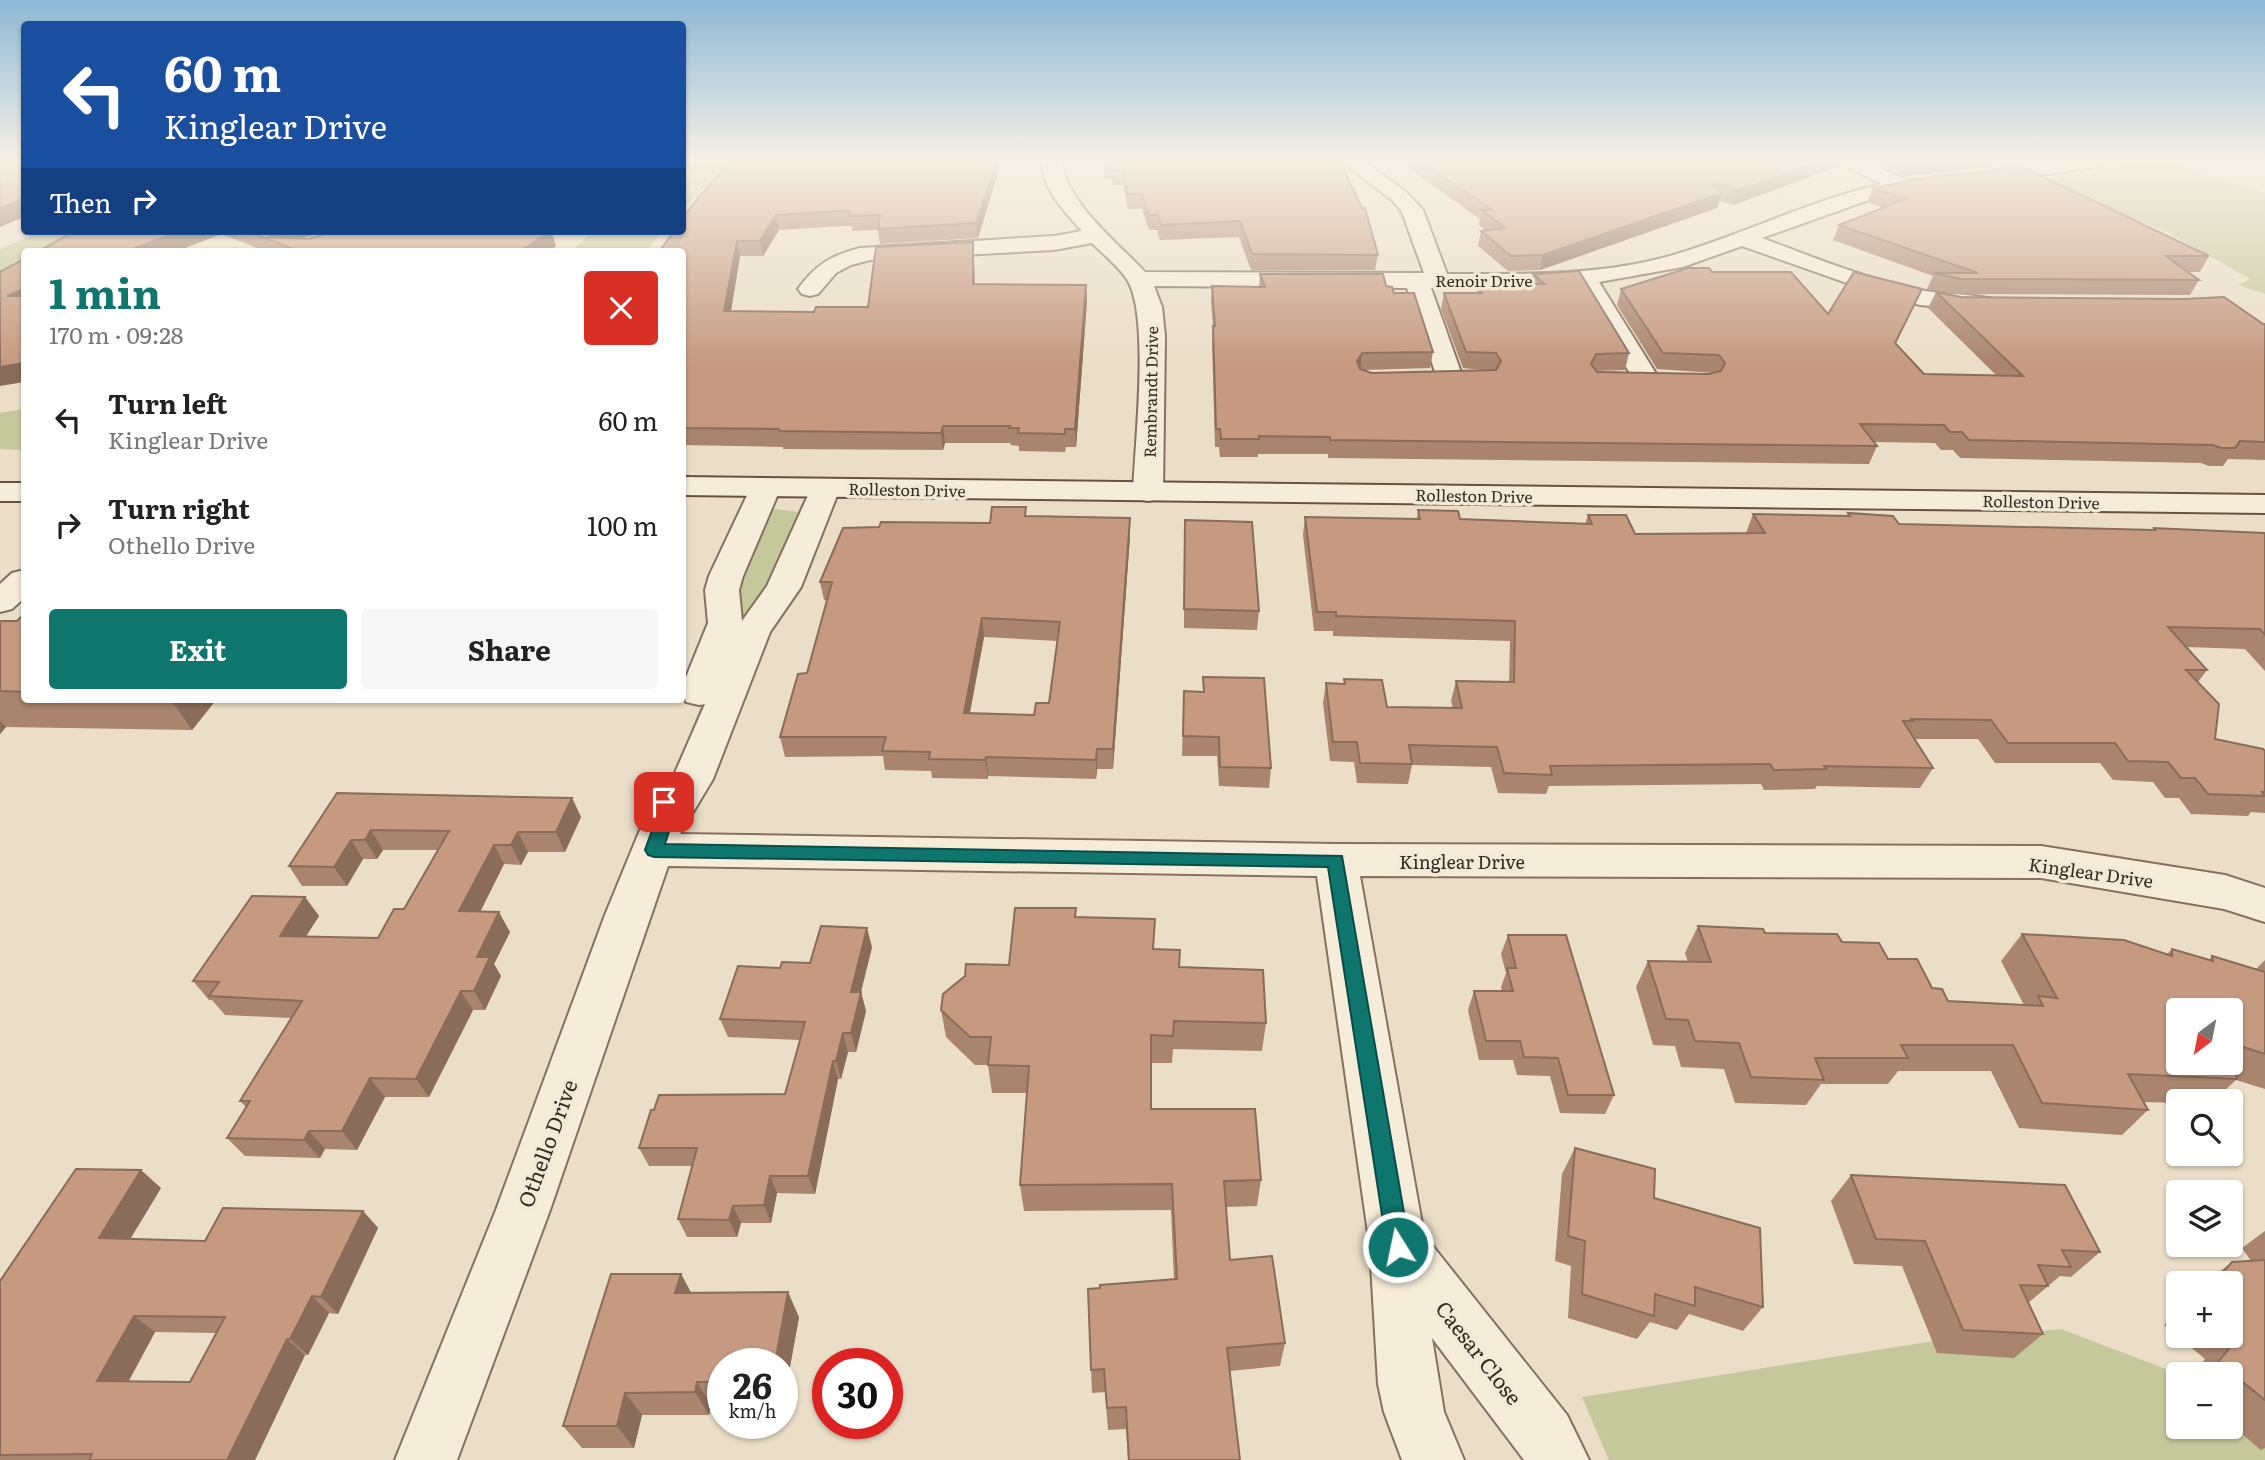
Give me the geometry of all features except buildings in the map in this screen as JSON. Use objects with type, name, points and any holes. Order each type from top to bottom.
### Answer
[{"type":"street","name":"Rembrandt Drive","points":[[1090,227],[1139,279],[1150,307],[1152,336],[1149,492]]},
{"type":"street","points":[[1416,227],[1448,378]]},
{"type":"street","name":"Renoir Drive","points":[[1139,279],[1512,281],[1584,277],[1696,255],[1769,227]]},
{"type":"street","points":[[810,289],[818,276],[832,264],[848,257],[870,253],[1054,243],[1097,235]]},
{"type":"street","points":[[1740,238],[1892,293],[1954,304],[2007,304]]},
{"type":"street","points":[[1584,277],[1658,380],[1614,380]]},
{"type":"street","points":[[0,472],[21,472]]},
{"type":"street","name":"Rolleston Drive","points":[[686,486],[2265,504]]},
{"type":"street","name":"Othello Drive","points":[[658,838],[665,778],[722,634],[726,614],[722,590],[726,576],[766,487]]},
{"type":"street","name":"Othello Drive","points":[[426,1460],[523,1210],[627,915],[658,838],[693,779],[753,631],[784,587],[825,488]]},
{"type":"street","points":[[0,492],[21,492]]},
{"type":"street","points":[[0,602],[21,583]]},
{"type":"street","name":"Kinglear Drive","points":[[658,838],[1336,860],[2041,862],[2225,892],[2265,905]]},
{"type":"street","name":"Caesar Close","points":[[1336,860],[1398,1247],[1408,1384],[1414,1412],[1433,1460]]},
{"type":"street","name":"Caesar Close","points":[[1398,1247],[1545,1437],[1558,1460]]},
{"type":"green space","points":[[2156,227],[2265,227],[2265,294],[2238,285],[2250,279]]},
{"type":"green space","points":[[33,235],[91,235],[56,248],[21,248],[21,262],[0,273],[0,249]]},
{"type":"green space","points":[[589,235],[659,235],[648,248],[575,248]]},
{"type":"green space","points":[[21,410],[21,450],[0,449],[0,413]]},
{"type":"green space","points":[[776,509],[799,512],[801,516],[778,581],[672,780],[732,625],[733,602],[768,511]]},
{"type":"green space","points":[[2061,1329],[2166,1369],[2166,1439],[2243,1439],[2243,1411],[2265,1427],[2265,1460],[1609,1460],[1582,1397],[1940,1340]]},
{"type":"route","points":[[664,802],[663,825],[654,850],[1336,860],[1398,1247]]}]
